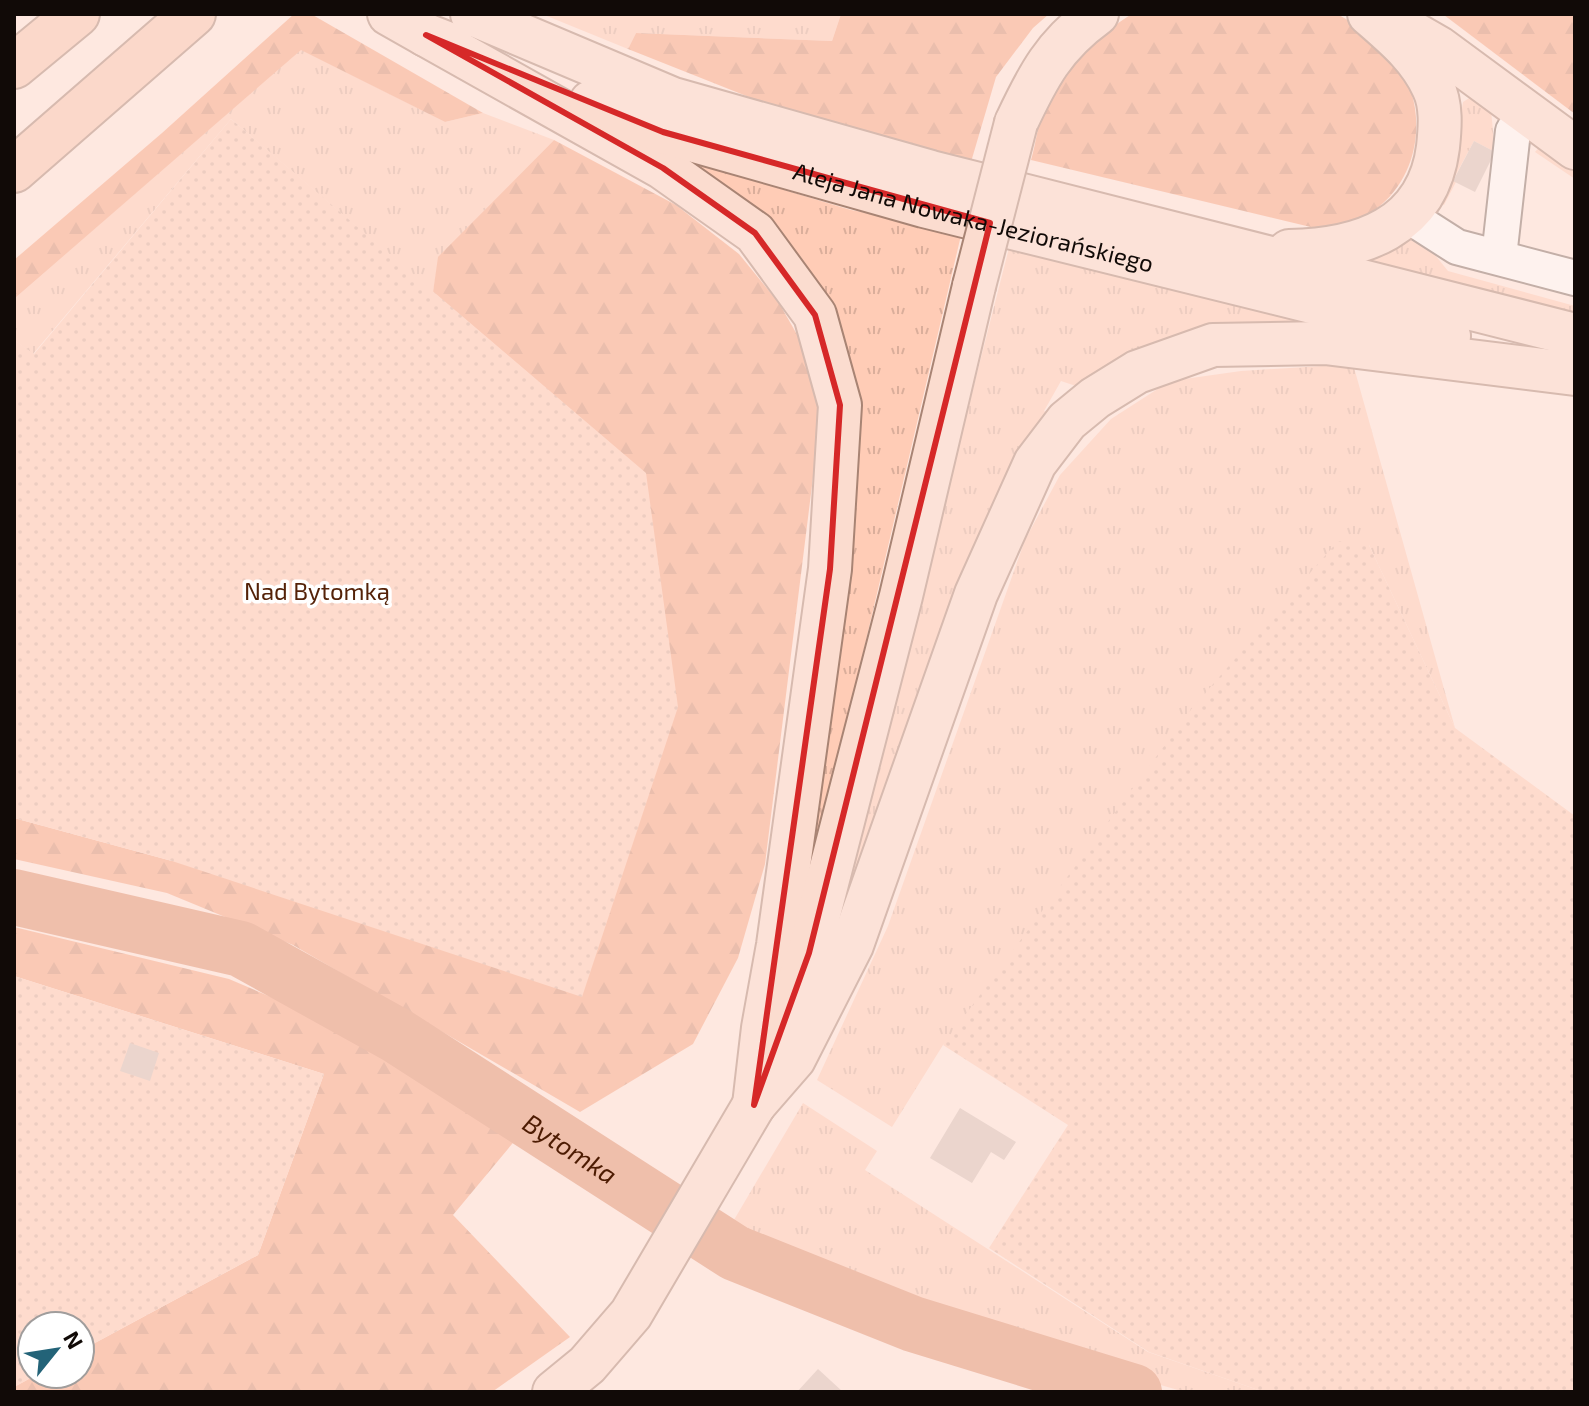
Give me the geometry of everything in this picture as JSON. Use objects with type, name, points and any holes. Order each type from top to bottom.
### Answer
[{"type":"highway","points":[[14,66],[77,14]]},
{"type":"highway","points":[[14,170],[193,14]]},
{"type":"main road","name":"Aleja Jana Nowaka-Jeziorańskiego","points":[[389,14],[426,35],[678,136],[971,219],[1575,367]]},
{"type":"main road","name":"Aleja Jana Nowaka-Jeziorańskiego","points":[[472,14],[673,99],[931,172],[1575,335]]},
{"type":"main road","points":[[554,1392],[587,1365],[634,1310],[754,1105],[809,953],[1016,123],[1041,70],[1074,30],[1097,14]]},
{"type":"main road","points":[[1248,251],[1309,251],[1343,247],[1380,234],[1407,215],[1424,190],[1437,158],[1441,124],[1434,89],[1411,51],[1369,14]]},
{"type":"main road","points":[[1379,14],[1439,48],[1575,148]]},
{"type":"main road","points":[[426,35],[663,168],[755,233],[815,315],[840,405],[830,569],[754,1105]]},
{"type":"main road","points":[[754,1105],[794,1059],[852,945],[976,594],[1035,463],[1067,421],[1095,398],[1137,372],[1213,345],[1325,343],[1575,374]]},
{"type":"lane","points":[[1499,257],[1513,131],[1526,113]]},
{"type":"lane","points":[[1407,215],[1457,247],[1575,278]]},
{"type":"lane","points":[[588,1392],[634,1310]]},
{"type":"highlighted area","points":[[426,35],[663,132],[990,223],[809,953],[754,1105],[830,569],[840,405],[815,315],[755,233],[663,168]]},
{"type":"green space","points":[[294,14],[311,14],[483,113],[445,122],[301,50],[14,299],[14,260]]},
{"type":"green space","points":[[542,14],[841,14],[832,41],[636,33],[628,49]]},
{"type":"green space","points":[[841,14],[1049,14],[1033,28],[996,77],[971,162],[794,115],[628,49],[636,33],[832,41]]},
{"type":"green space","points":[[1132,14],[1337,14],[1345,18],[1383,46],[1406,78],[1413,97],[1416,139],[1403,178],[1391,195],[1363,217],[1319,229],[1031,160],[1051,93],[1095,42]]},
{"type":"green space","points":[[1575,14],[1575,114],[1444,15]]},
{"type":"green space","points":[[301,49],[445,122],[483,113],[554,140],[439,257],[433,292],[231,119],[33,354],[14,340],[14,299]]},
{"type":"green space","points":[[1471,97],[1491,110],[1495,152],[1474,141],[1453,180],[1456,182],[1444,205],[1433,203],[1457,139],[1463,102]]},
{"type":"green space","name":"Nad Bytomką","points":[[231,119],[646,473],[678,707],[582,997],[172,861],[14,818],[14,340],[34,354]]},
{"type":"green space","points":[[554,140],[676,205],[739,254],[779,303],[807,352],[821,413],[765,864],[738,958],[693,1044],[580,1112],[293,945],[167,893],[14,859],[14,818],[172,861],[646,474],[433,292],[438,257]]},
{"type":"green space","points":[[1543,143],[1575,165],[1575,179],[1535,152]]},
{"type":"green space","points":[[691,162],[851,210],[962,231],[803,909],[837,320],[801,257],[762,215]]},
{"type":"green space","points":[[1415,239],[1431,250],[1448,271],[1575,306],[1575,317],[1355,262],[1399,241]]},
{"type":"green space","points":[[1009,248],[1309,322],[1199,327],[1128,354],[1076,386],[1061,381],[1044,411],[1048,413],[839,924],[869,796]]},
{"type":"green space","points":[[1353,364],[1455,728],[1369,545],[943,1045],[892,1127],[817,1080],[888,926],[1025,540],[1060,475],[1111,419],[1170,381],[1241,371]]},
{"type":"green space","points":[[1338,541],[1369,545],[1455,728],[1575,816],[1575,1392],[1264,1392],[1149,1352],[989,1248],[1068,1125],[943,1045],[1193,707]]},
{"type":"green space","points":[[14,927],[229,979],[322,1019],[517,1138],[453,1215],[570,1337],[492,1392],[14,1392],[16,1386],[16,1390],[96,1390],[96,1342],[258,1255],[324,1074],[14,976]]},
{"type":"green space","points":[[14,976],[324,1074],[258,1255],[96,1342],[96,1310],[16,1310],[14,1387]]},
{"type":"green space","points":[[803,1103],[877,1151],[865,1170],[1148,1352],[1264,1392],[1185,1392],[913,1314],[731,1225]]},
{"type":"building","points":[[1474,141],[1495,152],[1475,192],[1453,181]]},
{"type":"building","points":[[130,1043],[159,1053],[150,1081],[120,1071]]},
{"type":"building","points":[[960,1108],[1016,1142],[1004,1160],[991,1152],[972,1183],[930,1158]]},
{"type":"building","points":[[818,1369],[843,1392],[797,1392]]},
{"type":"waterway","name":"Bytomka","points":[[14,897],[241,949],[396,1035],[735,1253],[913,1324],[1134,1392]]}]
